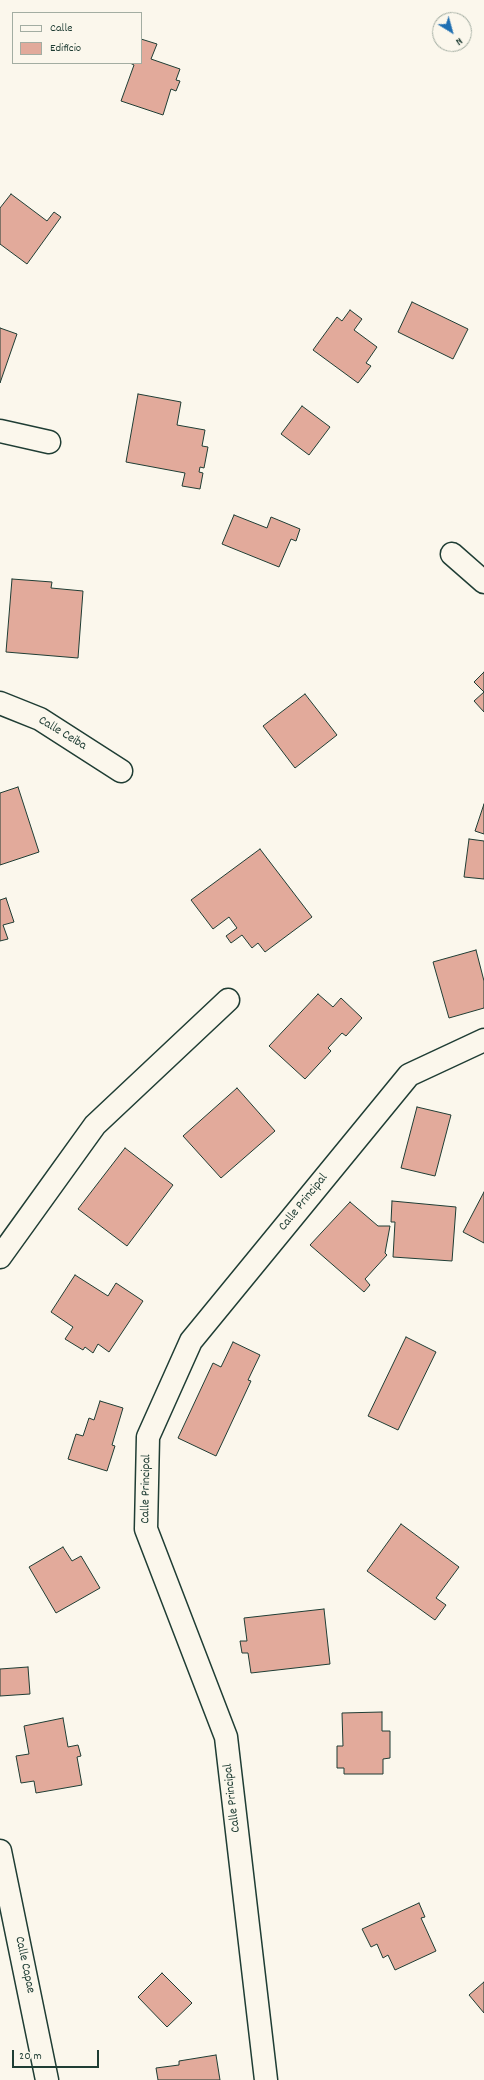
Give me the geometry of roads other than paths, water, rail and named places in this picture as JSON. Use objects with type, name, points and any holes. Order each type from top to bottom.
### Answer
[{"type":"street","points":[[0,431],[49,442]]},
{"type":"street","points":[[452,554],[484,582]]},
{"type":"street","name":"Calle Ceiba","points":[[0,703],[40,719],[121,771]]},
{"type":"street","points":[[0,1257],[95,1125],[228,1000]]},
{"type":"street","name":"Calle Principal","points":[[266,2080],[226,1737],[146,1529],[148,1437],[191,1341],[409,1075],[484,1040]]},
{"type":"street","name":"Calle Capae","points":[[0,1851],[47,2080]]}]
